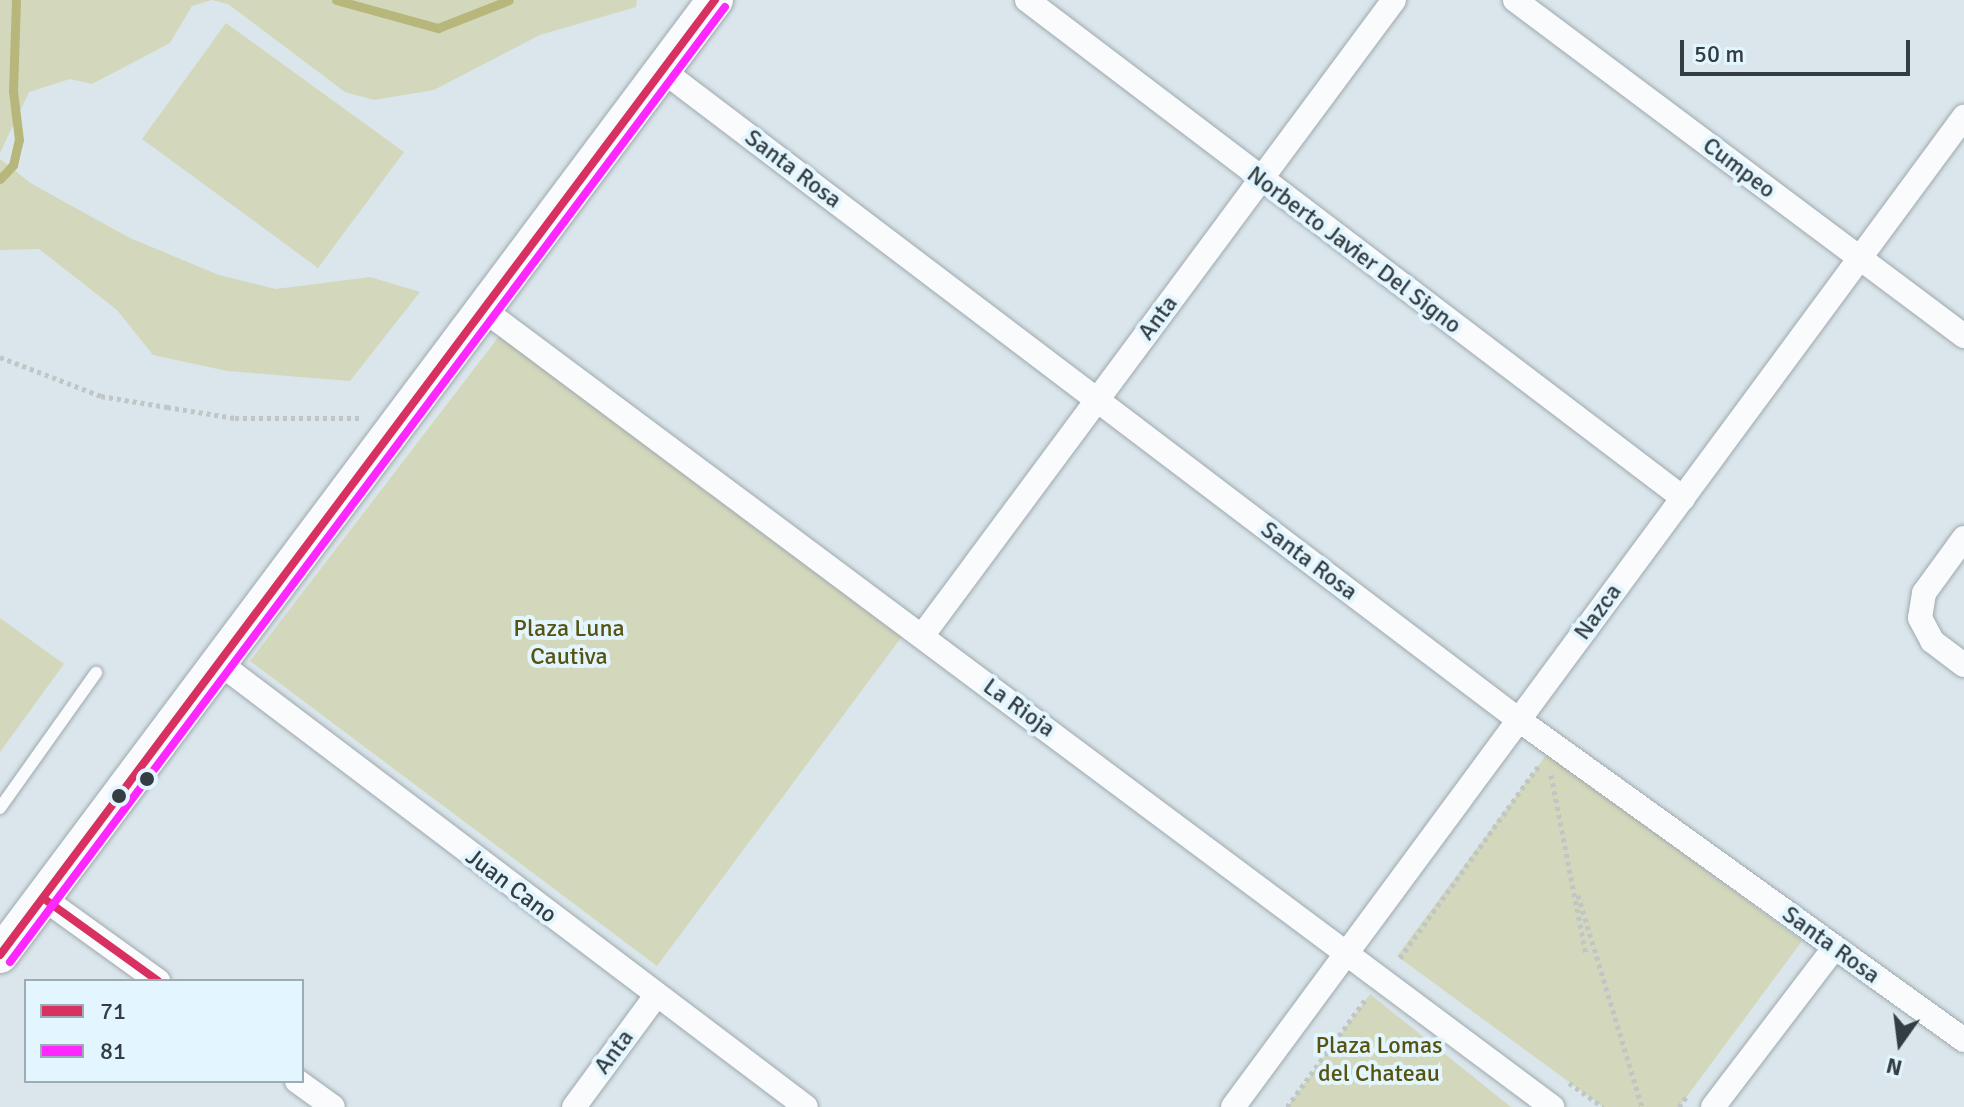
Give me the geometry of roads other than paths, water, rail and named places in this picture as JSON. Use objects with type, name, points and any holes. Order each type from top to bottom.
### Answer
[{"type":"main road","points":[[0,955],[715,0]]},
{"type":"street","name":"Norberto Javier Del Signo","points":[[1027,0],[1260,180],[1683,498]]},
{"type":"street","name":"Anta","points":[[922,636],[1394,0]]},
{"type":"street","name":"Cumpeo","points":[[1515,0],[1964,336]]},
{"type":"street","name":"Santa Rosa","points":[[662,70],[1519,720],[1964,1040]]},
{"type":"street","name":"Nazca","points":[[1233,1107],[1964,117]]},
{"type":"street","name":"La Rioja","points":[[484,310],[1348,951],[1552,1107]]},
{"type":"street","points":[[1964,538],[1924,593],[1920,618],[1932,641],[1964,665]]},
{"type":"street","name":"Juan Cano","points":[[218,662],[655,997],[806,1107]]},
{"type":"street","points":[[43,898],[155,979]]},
{"type":"street","points":[[1713,1107],[1834,948]]},
{"type":"street","name":"Anta","points":[[574,1107],[655,997]]},
{"type":"street","points":[[300,1083],[333,1107]]},
{"type":"lane","points":[[0,808],[96,673]]},
{"type":"waterway","points":[[0,179],[13,165],[19,140],[13,91],[16,0]]},
{"type":"waterway","points":[[336,0],[438,28],[509,0]]},
{"type":"park label","name":"Plaza Luna Cautiva","points":[[569,643]]},
{"type":"park label","name":"Plaza Lomas del Chateau","points":[[1379,1060]]}]
